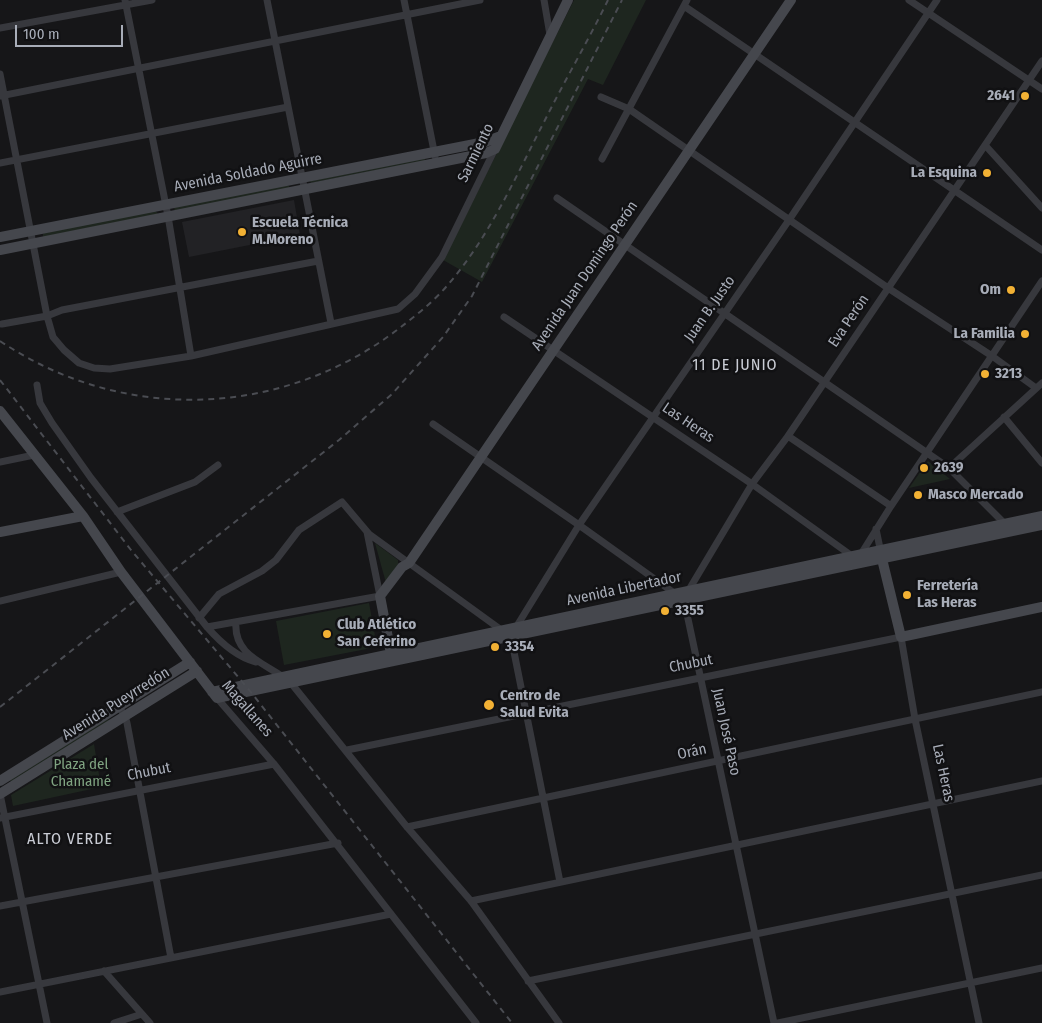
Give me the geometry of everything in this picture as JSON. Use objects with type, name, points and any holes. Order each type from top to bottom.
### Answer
[{"type":"main road","name":"Sarmiento","points":[[496,149],[568,0]]},
{"type":"main road","name":"Avenida Juan Domingo Perón","points":[[380,596],[405,563],[752,52],[784,0]]},
{"type":"main road","name":"Avenida Juan Domingo Perón","points":[[752,52],[791,0]]},
{"type":"main road","name":"Avenida Soldado Aguirre","points":[[0,237],[485,142],[501,136]]},
{"type":"main road","name":"Avenida Soldado Aguirre","points":[[0,250],[436,164],[496,149]]},
{"type":"main road","name":"Magallanes","points":[[0,411],[83,516],[121,572],[214,695]]},
{"type":"main road","points":[[0,532],[83,516]]},
{"type":"main road","name":"Avenida Libertador","points":[[214,695],[392,658],[676,594],[686,596],[857,556],[881,555],[1042,516]]},
{"type":"main road","name":"Avenida Libertador","points":[[510,631],[881,555],[1042,525]]},
{"type":"main road","name":"Las Heras","points":[[881,555],[901,637]]},
{"type":"main road","points":[[380,596],[392,658]]},
{"type":"main road","name":"Chubut","points":[[901,637],[1042,607]]},
{"type":"main road","name":"Avenida Pueyrredón","points":[[0,794],[122,712],[190,662]]},
{"type":"main road","name":"Avenida Pueyrredón","points":[[0,781],[197,671]]},
{"type":"street","points":[[0,28],[125,3],[152,0]]},
{"type":"street","points":[[0,74],[2,95],[47,316],[53,337],[79,363],[94,368],[110,369],[191,356],[331,323],[267,0]]},
{"type":"street","points":[[404,0],[436,164]]},
{"type":"street","points":[[2,95],[480,0]]},
{"type":"street","points":[[544,0],[550,35]]},
{"type":"street","points":[[909,0],[1042,89]]},
{"type":"street","name":"Juan B. Justo","points":[[510,631],[579,524],[789,220],[937,0]]},
{"type":"street","points":[[125,3],[166,204],[191,356]]},
{"type":"street","points":[[602,159],[686,3],[752,52],[1042,250]]},
{"type":"street","name":"Eva Perón","points":[[686,596],[752,484],[788,436],[1042,61]]},
{"type":"street","points":[[600,97],[629,110],[888,288],[1039,385],[949,468]]},
{"type":"street","points":[[0,163],[288,107]]},
{"type":"street","points":[[985,145],[1042,208]]},
{"type":"street","name":"Sarmiento","points":[[331,323],[398,309],[415,294],[442,257],[496,149]]},
{"type":"street","points":[[557,198],[949,468],[1005,524]]},
{"type":"street","points":[[2,324],[47,316],[62,310],[318,261]]},
{"type":"street","points":[[857,556],[1042,281]]},
{"type":"street","name":"Las Heras","points":[[504,317],[857,556]]},
{"type":"street","points":[[38,385],[40,403],[52,423],[206,628],[245,659],[256,662],[288,680],[347,750],[407,827],[471,901],[559,1023]]},
{"type":"street","points":[[1004,417],[1042,463]]},
{"type":"street","points":[[433,424],[579,524],[676,594]]},
{"type":"street","points":[[788,436],[890,506]]},
{"type":"street","points":[[0,462],[34,455]]},
{"type":"street","points":[[117,512],[195,482],[218,465]]},
{"type":"street","points":[[199,618],[219,594],[262,571],[276,560],[299,530],[342,502],[367,532],[405,563],[510,631],[560,882]]},
{"type":"street","name":"Las Heras","points":[[876,529],[881,555]]},
{"type":"street","points":[[206,628],[380,596],[367,532]]},
{"type":"street","points":[[0,601],[121,572]]},
{"type":"street","name":"Juan José Paso","points":[[686,596],[701,678],[774,1023]]},
{"type":"street","points":[[236,622],[236,632],[241,646],[256,662]]},
{"type":"street","name":"Las Heras","points":[[901,637],[916,719],[979,1023]]},
{"type":"street","name":"Chubut","points":[[347,750],[901,637]]},
{"type":"street","name":"Orán","points":[[407,827],[1042,692]]},
{"type":"street","name":"Magallanes","points":[[214,695],[274,764],[338,843],[476,1023]]},
{"type":"street","points":[[122,712],[171,958]]},
{"type":"street","name":"Chubut","points":[[2,818],[274,764]]},
{"type":"street","points":[[471,901],[1042,781]]},
{"type":"street","points":[[0,794],[2,818],[47,1023]]},
{"type":"street","points":[[0,906],[338,843]]},
{"type":"street","points":[[528,981],[1042,874]]},
{"type":"street","points":[[0,992],[391,914]]},
{"type":"street","points":[[778,1023],[1042,968]]},
{"type":"street","points":[[104,971],[150,1023]]},
{"type":"street","points":[[114,1023],[142,1014]]},
{"type":"shaded area","name":"Escuela Técnica M.Moreno","points":[[294,200],[300,235],[189,257],[182,222]]},
{"type":"green space","points":[[574,0],[646,0],[603,85],[588,79],[482,282],[443,260]]},
{"type":"green space","points":[[425,158],[425,161],[311,183],[310,181]]},
{"type":"green space","points":[[287,185],[289,188],[175,211],[174,208],[176,207]]},
{"type":"green space","points":[[155,210],[158,214],[43,237],[44,233]]},
{"type":"green space","points":[[928,461],[950,479],[909,488]]},
{"type":"green space","points":[[375,543],[398,560],[398,564],[386,583]]},
{"type":"green space","name":"Club Atlético San Ceferino","points":[[369,603],[377,647],[284,665],[276,621]]},
{"type":"green space","points":[[108,719],[110,722],[12,783],[10,780]]},
{"type":"green space","name":"Plaza del Chamamé","points":[[94,744],[101,787],[13,806],[11,795]]},
{"type":"railway","points":[[0,341],[47,368],[97,386],[148,397],[200,400],[252,394],[302,381],[351,359],[397,330],[416,315],[441,293],[461,268],[500,207],[608,0]]},
{"type":"railway","points":[[0,707],[339,440],[392,394],[443,337],[472,296],[622,0]]},
{"type":"railway","points":[[0,380],[131,550],[250,691],[512,1023]]},
{"type":"place","name":"2641","points":[[1025,96]]},
{"type":"place","name":"La Esquina","points":[[987,173]]},
{"type":"place","name":"Escuela Técnica M.Moreno","points":[[242,232]]},
{"type":"place","name":"Om","points":[[1011,290]]},
{"type":"place","name":"La Familia","points":[[1025,334]]},
{"type":"place","name":"3213","points":[[985,374]]},
{"type":"place","name":"2639","points":[[924,468]]},
{"type":"place","name":"Masco Mercado","points":[[918,495]]},
{"type":"place","name":"Ferretería Las Heras","points":[[907,595]]},
{"type":"place","name":"3355","points":[[665,611]]},
{"type":"place","name":"Club Atlético San Ceferino","points":[[327,634]]},
{"type":"place","name":"3354","points":[[495,647]]},
{"type":"place","name":"Centro de Salud Evita","points":[[489,705]]},
{"type":"district","name":"11 DE JUNIO","points":[[735,366]]},
{"type":"district","name":"ALTO VERDE","points":[[70,840]]}]
